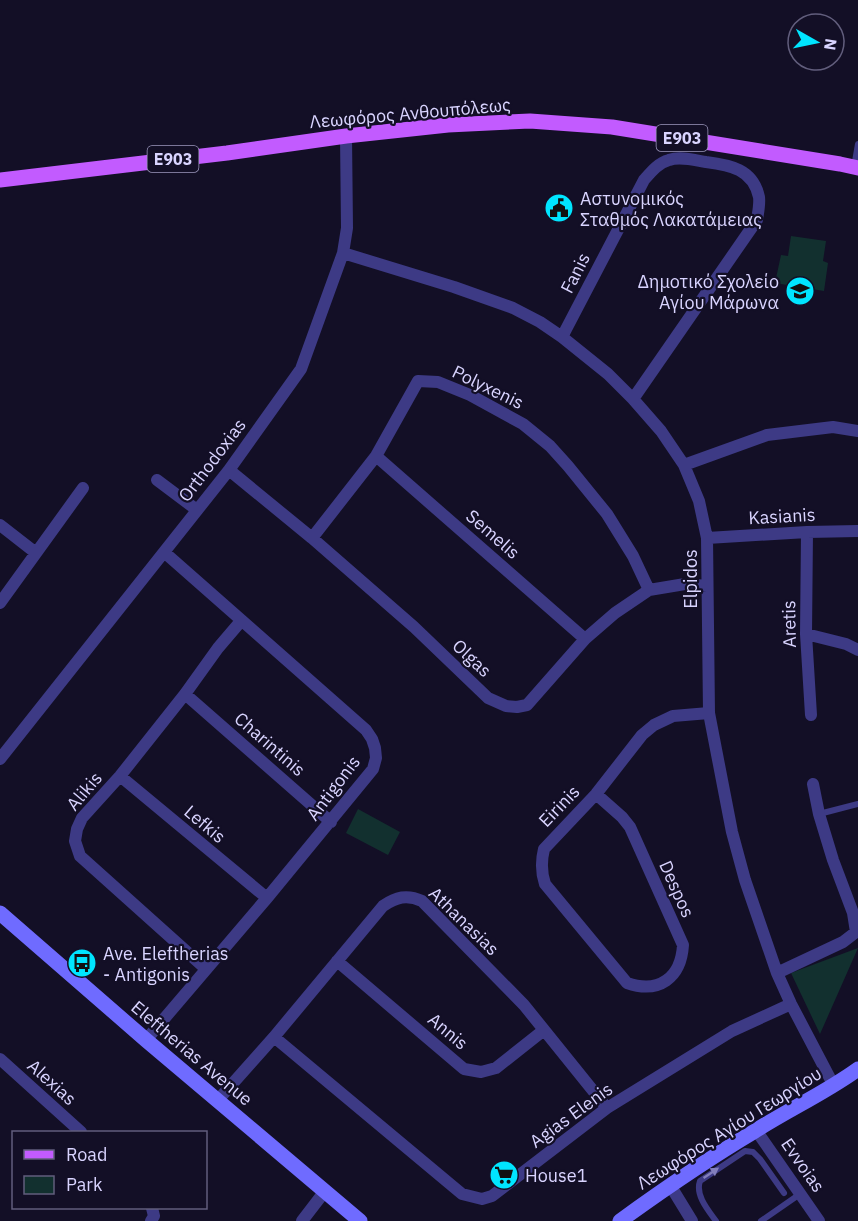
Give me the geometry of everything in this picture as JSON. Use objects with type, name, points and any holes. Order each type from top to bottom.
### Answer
[{"type":"main road","name":"Λεωφόρος Ανθουπόλεως","points":[[0,180],[227,153],[346,136],[447,125],[530,121],[612,127],[856,168]]},
{"type":"main road","name":"Eleftherias Avenue","points":[[2,919],[360,1221]]},
{"type":"main road","name":"Λεωφόρος Αγίου Γεωργίου","points":[[620,1221],[670,1185],[756,1130],[834,1086],[858,1069]]},
{"type":"street","name":"Orthodoxias","points":[[0,759],[229,470],[301,369],[344,253],[347,228],[346,136]]},
{"type":"street","name":"Fanis","points":[[562,338],[644,180],[658,166],[669,160],[681,158],[728,165],[741,171],[753,182],[759,199],[757,220],[633,399]]},
{"type":"street","name":"Elpidos","points":[[344,253],[422,276],[513,308],[540,322],[608,374],[661,431],[684,465],[699,501],[707,538],[709,712],[732,832],[744,880],[777,973],[834,1086]]},
{"type":"street","name":"Polyxenis","points":[[312,538],[376,456],[418,381],[438,382],[470,395],[523,424],[550,446],[607,514],[633,556],[649,590]]},
{"type":"street","points":[[684,465],[767,435],[832,427],[858,430]]},
{"type":"street","name":"Semelis","points":[[376,456],[585,639]]},
{"type":"street","name":"Olgas","points":[[229,470],[312,538],[414,627],[488,698],[506,706],[526,705],[585,639],[615,613],[649,590],[685,584],[707,586]]},
{"type":"street","points":[[157,480],[197,510]]},
{"type":"street","points":[[0,603],[82,488]]},
{"type":"street","points":[[0,525],[36,553]]},
{"type":"street","name":"Kasianis","points":[[707,538],[858,531]]},
{"type":"street","name":"Aretis","points":[[807,532],[806,634],[811,715]]},
{"type":"street","name":"Antigonis","points":[[146,1040],[331,822],[373,769],[376,758],[372,739],[366,730],[164,552]]},
{"type":"street","name":"Alikis","points":[[206,969],[80,856],[75,842],[76,829],[82,818],[120,776],[241,621]]},
{"type":"street","points":[[806,634],[846,644],[858,650]]},
{"type":"street","name":"Charintinis","points":[[185,694],[331,822]]},
{"type":"street","name":"Eirinis","points":[[638,987],[627,983],[545,884],[542,874],[544,849],[596,794],[642,735],[654,725],[673,716],[709,712]]},
{"type":"street","name":"Lefkis","points":[[120,776],[267,898]]},
{"type":"street","points":[[777,973],[843,942],[856,932],[853,914],[819,814],[813,784]]},
{"type":"street","name":"Despos","points":[[596,794],[630,827],[682,945],[682,957],[676,971],[667,980],[658,985],[638,987]]},
{"type":"street","name":"Athanasias","points":[[218,1100],[383,906],[393,899],[413,897],[422,901],[524,1005],[607,1108]]},
{"type":"street","name":"Annis","points":[[337,961],[464,1068],[481,1072],[496,1068],[544,1030]]},
{"type":"street","name":"Agias Elenis","points":[[274,1036],[462,1194],[482,1199],[492,1196],[607,1108],[732,1031],[791,1004]]},
{"type":"street","name":"Alexias","points":[[2,1064],[80,1131]]},
{"type":"street","name":"Evvoias","points":[[756,1130],[819,1221]]},
{"type":"street","points":[[670,1185],[692,1221]]},
{"type":"street","points":[[302,1221],[325,1191]]},
{"type":"lane","points":[[856,168],[858,144]]},
{"type":"lane","points":[[819,814],[858,804]]},
{"type":"lane","points":[[716,1221],[700,1194],[698,1187],[700,1181],[746,1151],[753,1152],[760,1159],[784,1193]]},
{"type":"lane","points":[[761,1221],[801,1194]]},
{"type":"green space","points":[[791,236],[826,241],[823,261],[828,263],[824,291],[775,283],[781,255],[788,256]]},
{"type":"green space","points":[[358,809],[400,832],[388,855],[346,833]]},
{"type":"green space","points":[[858,948],[820,1034],[791,973]]},
{"type":"place","name":"Αστυνομικός Σταθμός Λακατάμειας","points":[[559,208]]},
{"type":"place","name":"Δημοτικό Σχολείο Αγίου Μάρωνα","points":[[800,291]]},
{"type":"place","name":"Ave. Eleftherias - Antigonis","points":[[82,963]]},
{"type":"place","name":"House1","points":[[504,1175]]}]
